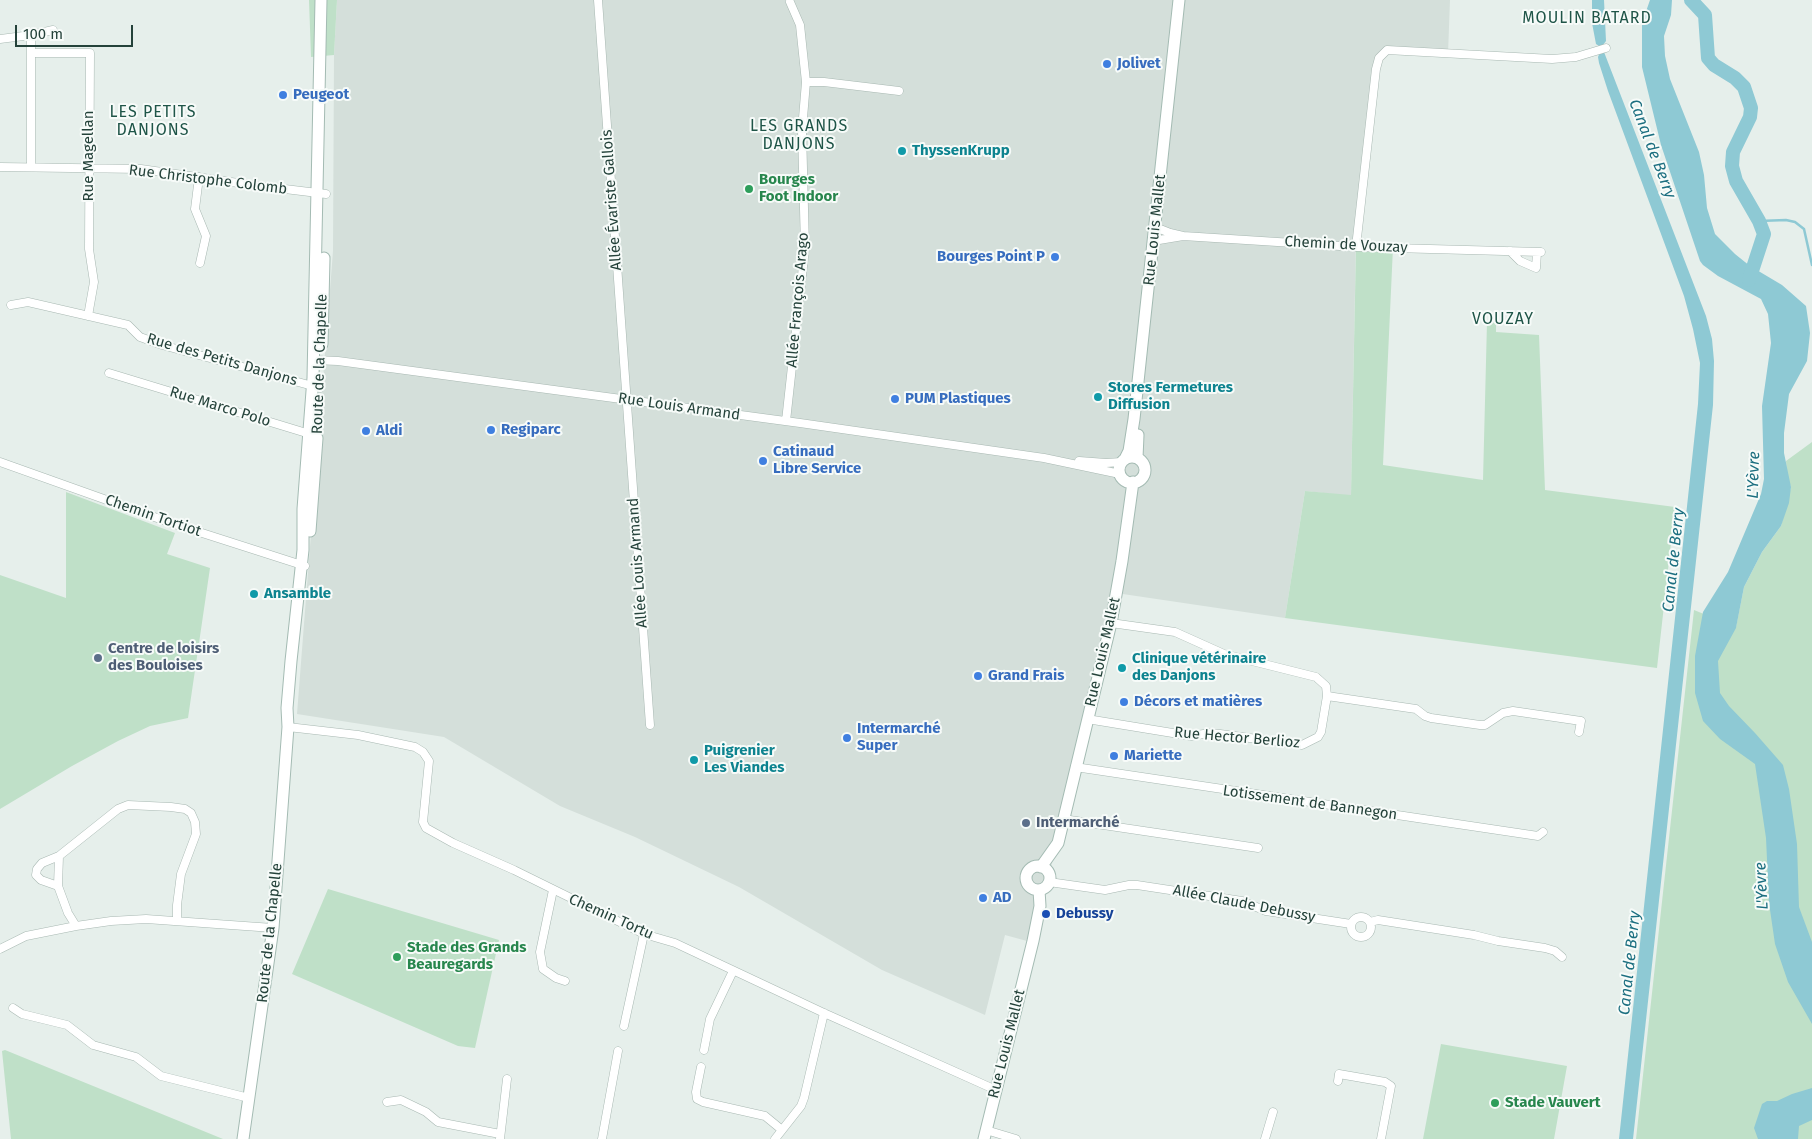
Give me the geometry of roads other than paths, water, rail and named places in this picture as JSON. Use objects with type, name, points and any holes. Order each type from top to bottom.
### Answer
[{"type":"main road","name":"Route de la Chapelle","points":[[321,0],[322,194]]},
{"type":"main road","name":"Route de la Chapelle","points":[[243,1139],[273,928],[288,727],[292,716],[314,435],[317,387],[326,0]]},
{"type":"main road","name":"Rue Louis Mallet","points":[[985,1135],[1040,906],[1039,890],[1030,888],[1026,879],[1027,873],[1032,868],[1041,867],[1058,843],[1111,623],[1133,482],[1140,479],[1144,472],[1143,464],[1137,458],[1178,0]]},
{"type":"main road","name":"Rue Louis Mallet","points":[[1120,474],[1120,466],[1129,451],[1134,420],[1185,0]]},
{"type":"main road","points":[[1123,460],[1133,457],[1137,458]]},
{"type":"main road","points":[[1120,474],[1125,480],[1133,482]]},
{"type":"main road","points":[[1039,890],[1045,888],[1049,882],[1048,873],[1041,867]]},
{"type":"street","name":"Allée Évariste Gallois","points":[[598,0],[626,400]]},
{"type":"street","name":"Allée François Arago","points":[[786,421],[805,248],[802,130],[806,82],[800,25],[790,2]]},
{"type":"street","points":[[0,39],[53,30]]},
{"type":"street","points":[[31,35],[31,167]]},
{"type":"street","points":[[1356,246],[1376,69],[1379,58],[1387,50],[1552,58],[1576,57],[1606,48]]},
{"type":"street","name":"Rue Magellan","points":[[32,53],[90,53],[89,249],[94,282],[88,316]]},
{"type":"street","points":[[806,82],[824,82],[899,91]]},
{"type":"street","name":"Rue Christophe Colomb","points":[[0,168],[141,169],[322,194]]},
{"type":"street","points":[[199,177],[194,210],[206,236],[200,263]]},
{"type":"street","name":"Chemin de Vouzay","points":[[1158,234],[1356,246],[1510,251],[1539,252],[1536,268],[1520,261],[1510,251]]},
{"type":"street","name":"Rue des Petits Danjons","points":[[11,305],[28,302],[128,324],[140,337],[162,345],[317,387]]},
{"type":"street","name":"Rue Louis Armand","points":[[317,360],[347,362],[786,421],[1044,458],[1106,463],[1123,460]]},
{"type":"street","name":"Rue Marco Polo","points":[[109,373],[314,435]]},
{"type":"street","points":[[120,385],[122,377]]},
{"type":"street","name":"Allée Louis Armand","points":[[626,400],[650,725]]},
{"type":"street","name":"Rue Louis Armand","points":[[1044,458],[1120,474]]},
{"type":"street","name":"Chemin Tortiot","points":[[0,462],[183,527],[304,566]]},
{"type":"street","points":[[1111,623],[1175,632],[1212,650],[1316,677],[1326,686],[1327,696],[1416,709],[1431,718],[1480,725],[1490,723],[1503,713],[1513,711],[1581,721],[1579,732]]},
{"type":"street","name":"Rue Hector Berlioz","points":[[1087,719],[1192,736],[1210,733],[1302,745],[1318,737],[1321,732],[1327,696]]},
{"type":"street","name":"Chemin Tortu","points":[[288,727],[358,735],[402,743],[423,752],[429,762],[424,822],[426,828],[453,843],[514,870],[644,934],[675,943],[824,1013],[996,1090]]},
{"type":"street","name":"Lotissement de Bannegon","points":[[1075,768],[1538,836],[1544,832]]},
{"type":"street","points":[[58,886],[41,880],[36,875],[37,869],[42,863],[58,856],[118,809],[128,805],[185,809],[191,813],[195,822],[196,834],[181,874],[177,920]]},
{"type":"street","points":[[1063,819],[1258,848]]},
{"type":"street","points":[[58,856],[58,886],[68,913],[76,926]]},
{"type":"street","name":"Allée Claude Debussy","points":[[1049,882],[1105,890],[1137,885],[1242,901],[1266,911],[1351,924]]},
{"type":"street","points":[[553,890],[540,952],[543,969],[556,978],[565,981]]},
{"type":"street","name":"Allée Claude Debussy","points":[[1366,917],[1370,922],[1371,930],[1364,937],[1355,935],[1351,929],[1351,924],[1355,918],[1366,917]]},
{"type":"street","points":[[0,949],[26,936],[111,921],[177,920],[273,928]]},
{"type":"street","name":"Allée Claude Debussy","points":[[1370,922],[1378,920],[1474,935],[1555,950],[1562,957]]},
{"type":"street","points":[[624,1026],[644,934]]},
{"type":"street","points":[[704,1050],[710,1019],[733,971]]},
{"type":"street","points":[[13,1008],[22,1014],[68,1025],[93,1045],[136,1057],[161,1076],[249,1098]]},
{"type":"street","points":[[776,1139],[801,1106],[824,1013]]},
{"type":"street","points":[[602,1139],[618,1051]]},
{"type":"street","points":[[701,1067],[696,1092],[697,1099],[764,1116],[782,1130]]},
{"type":"street","points":[[1338,1082],[1339,1074],[1385,1082],[1390,1086],[1381,1139]]},
{"type":"street","points":[[388,1102],[401,1100],[426,1112],[438,1122],[500,1136],[507,1079]]},
{"type":"street","points":[[1265,1139],[1273,1112]]},
{"type":"street","points":[[985,1135],[1016,1139]]},
{"type":"water","points":[[1592,0],[1604,0],[1606,41],[1603,45],[1604,52],[1706,316],[1712,339],[1714,361],[1713,405],[1633,1139],[1619,1139],[1698,404],[1700,363],[1684,296],[1599,63],[1599,46],[1596,44],[1592,23]]},
{"type":"water","points":[[1650,0],[1672,0],[1671,15],[1664,36],[1665,56],[1670,79],[1699,152],[1704,175],[1707,208],[1715,234],[1750,266],[1782,285],[1806,306],[1810,333],[1807,361],[1789,394],[1784,433],[1784,453],[1791,487],[1789,503],[1781,526],[1762,552],[1744,587],[1736,628],[1718,661],[1720,693],[1729,706],[1783,765],[1789,789],[1797,844],[1799,907],[1812,942],[1812,1024],[1788,982],[1775,944],[1769,903],[1766,838],[1755,764],[1720,739],[1703,721],[1695,693],[1695,656],[1703,612],[1728,572],[1761,494],[1764,479],[1762,406],[1771,343],[1768,314],[1761,299],[1718,276],[1700,261],[1661,145],[1642,67],[1642,23]]},
{"type":"water","points":[[1812,1088],[1812,1120],[1799,1126],[1798,1139],[1758,1139],[1754,1128],[1762,1104],[1767,1101],[1777,1101]]},
{"type":"waterway","points":[[1691,0],[1705,15],[1708,58],[1714,65],[1735,78],[1744,87],[1751,108],[1750,117],[1733,152],[1732,166],[1736,181],[1759,221],[1764,234],[1749,280]]},
{"type":"waterway","points":[[1759,221],[1786,220],[1795,222],[1804,229],[1812,265]]},
{"type":"place","name":"Jolivet","points":[[1107,64]]},
{"type":"place","name":"Peugeot","points":[[283,95]]},
{"type":"place","name":"ThyssenKrupp","points":[[902,151]]},
{"type":"place","name":"Bourges Foot Indoor","points":[[749,189]]},
{"type":"place","name":"Bourges Point P","points":[[1055,257]]},
{"type":"place","name":"Stores Fermetures Diffusion","points":[[1098,397]]},
{"type":"place","name":"PUM Plastiques","points":[[895,399]]},
{"type":"place","name":"Regiparc","points":[[491,430]]},
{"type":"place","name":"Aldi","points":[[366,431]]},
{"type":"place","name":"Catinaud Libre Service","points":[[763,461]]},
{"type":"place","name":"Ansamble","points":[[254,594]]},
{"type":"place","name":"Centre de loisirs des Bouloises","points":[[98,658]]},
{"type":"place","name":"Clinique vétérinaire des Danjons","points":[[1122,668]]},
{"type":"place","name":"Grand Frais","points":[[978,676]]},
{"type":"place","name":"Décors et matières","points":[[1124,702]]},
{"type":"place","name":"Intermarché Super","points":[[847,738]]},
{"type":"place","name":"Mariette","points":[[1114,756]]},
{"type":"place","name":"Puigrenier Les Viandes","points":[[694,760]]},
{"type":"place","name":"Intermarché","points":[[1026,823]]},
{"type":"place","name":"AD","points":[[983,898]]},
{"type":"place","name":"Debussy","points":[[1046,914]]},
{"type":"place","name":"Stade des Grands Beauregards","points":[[397,957]]},
{"type":"place","name":"Stade Vauvert","points":[[1495,1103]]},
{"type":"district","name":"MOULIN BATARD","points":[[1587,19]]},
{"type":"district","name":"LES PETITS DANJONS","points":[[153,122]]},
{"type":"district","name":"LES GRANDS DANJONS","points":[[799,136]]},
{"type":"district","name":"VOUZAY","points":[[1503,320]]},
{"type":"water label","name":"Canal de Berry","points":[[1652,149]]},
{"type":"water label","name":"L'Yèvre","points":[[1754,475]]},
{"type":"water label","name":"Canal de Berry","points":[[1674,560]]},
{"type":"water label","name":"L'Yèvre","points":[[1762,886]]},
{"type":"water label","name":"Canal de Berry","points":[[1630,963]]}]
